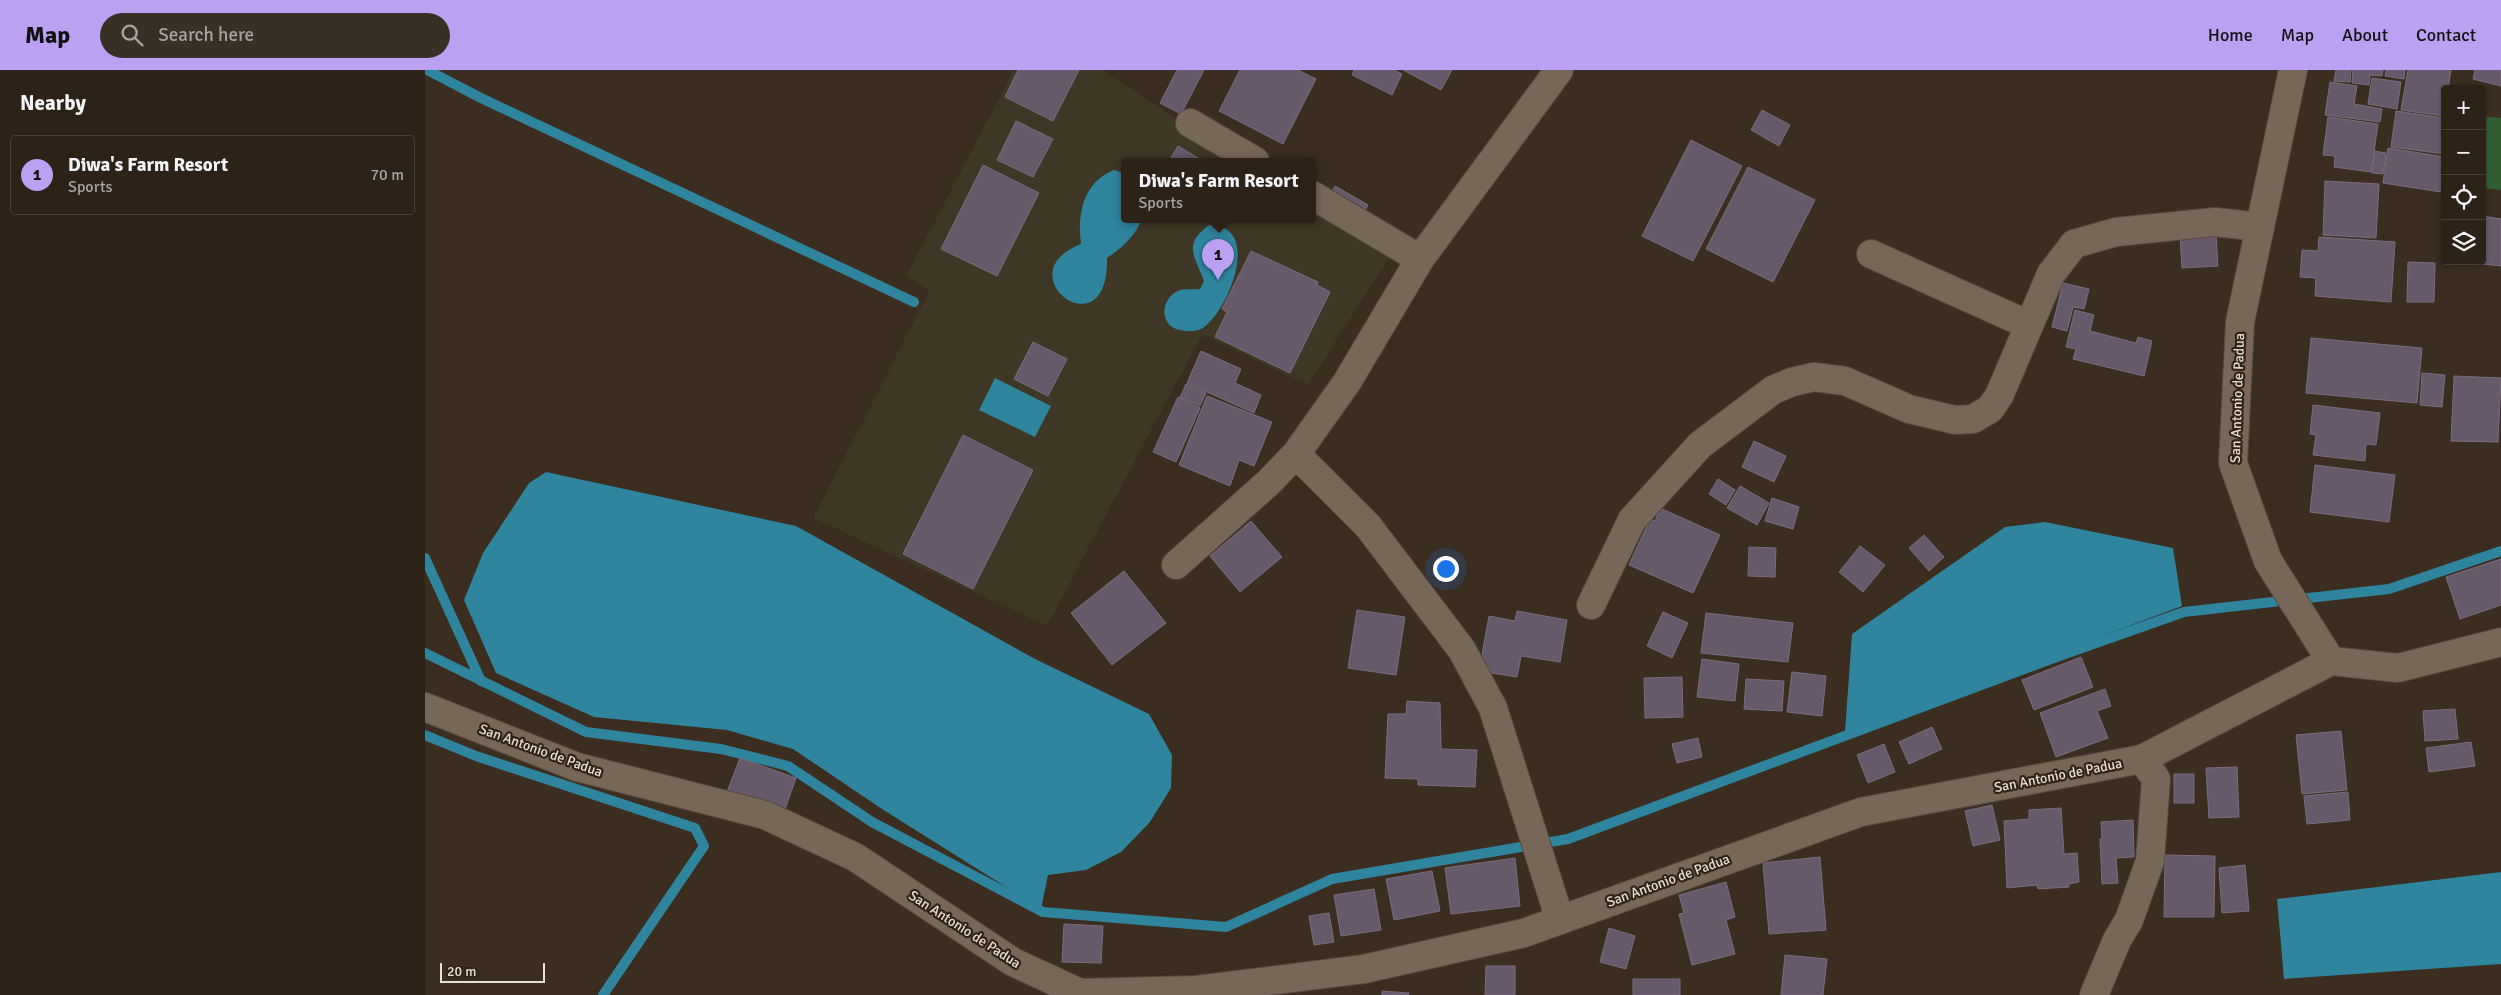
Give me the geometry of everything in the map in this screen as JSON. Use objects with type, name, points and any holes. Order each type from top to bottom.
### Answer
[{"type":"street","points":[[1176,565],[1268,483],[1296,454],[1347,382],[1421,258],[1559,70]]},
{"type":"street","name":"San Antonio de Padua","points":[[425,707],[577,767],[765,815],[855,857],[1013,962],[1080,993],[1196,990],[1364,969],[1524,933],[1861,812],[2142,759],[2331,661],[2268,561],[2233,463],[2240,322],[2293,70]]},
{"type":"street","points":[[1189,122],[1250,158]]},
{"type":"street","points":[[1316,196],[1421,258]]},
{"type":"street","points":[[1591,605],[1631,520],[1700,445],[1773,390],[1792,382],[1814,377],[1845,381],[1909,409],[1955,420],[1973,419],[1989,408],[1999,396],[2051,274],[2074,244],[2116,232],[2215,222],[2260,227]]},
{"type":"street","points":[[1871,254],[2029,325]]},
{"type":"street","points":[[1296,454],[1368,526],[1462,650],[1493,708],[1560,920]]},
{"type":"street","points":[[2331,661],[2398,668],[2501,642]]},
{"type":"street","points":[[2094,995],[2117,940],[2129,920],[2150,861],[2156,779],[2142,759]]},
{"type":"shaded area","points":[[1014,70],[1102,70],[1189,127],[1244,158],[1121,158],[1121,223],[1316,223],[1316,199],[1397,245],[1308,385],[1202,335],[1047,626],[813,518],[930,290],[906,276]]},
{"type":"green space","points":[[2486,116],[2501,118],[2501,190],[2486,188]]},
{"type":"water","points":[[1114,170],[1121,172],[1121,223],[1140,223],[1127,241],[1107,258],[1103,286],[1093,301],[1079,304],[1065,298],[1055,287],[1052,272],[1060,257],[1081,244],[1080,222],[1084,201],[1095,183],[1104,175]]},
{"type":"water","points":[[1209,225],[1225,229],[1235,239],[1238,253],[1231,288],[1223,304],[1203,328],[1189,331],[1174,328],[1170,326],[1166,319],[1165,305],[1167,300],[1178,291],[1200,289],[1204,281],[1195,258],[1193,245],[1201,232]]},
{"type":"water","points":[[995,378],[1051,406],[1035,437],[979,410]]},
{"type":"water","points":[[546,472],[796,526],[1035,659],[1149,714],[1172,755],[1171,788],[1150,822],[1121,852],[1086,870],[1048,875],[1041,909],[882,809],[793,749],[727,730],[594,717],[496,673],[464,600],[483,553],[529,483]]},
{"type":"water","points":[[2045,522],[2173,548],[2182,606],[1845,732],[1852,634],[2005,527]]},
{"type":"water","points":[[2501,872],[2501,964],[2284,979],[2277,899]]},
{"type":"building","points":[[1018,70],[1079,70],[1053,121],[1005,97]]},
{"type":"building","points":[[1177,70],[1204,70],[1181,114],[1160,103]]},
{"type":"building","points":[[1240,70],[1298,70],[1316,79],[1283,144],[1219,111]]},
{"type":"building","points":[[1354,70],[1394,70],[1402,74],[1392,95],[1352,75]]},
{"type":"building","points":[[1403,70],[1452,70],[1441,90]]},
{"type":"building","points":[[2336,70],[2351,70],[2350,82],[2334,81]]},
{"type":"building","points":[[2353,70],[2383,70],[2382,76],[2370,75],[2369,85],[2352,83]]},
{"type":"building","points":[[2386,70],[2405,70],[2404,79],[2385,76]]},
{"type":"building","points":[[2408,70],[2451,70],[2449,85],[2441,85],[2441,116],[2401,110]]},
{"type":"building","points":[[2475,70],[2501,70],[2501,86],[2473,79]]},
{"type":"building","points":[[2372,78],[2401,82],[2397,109],[2368,104]]},
{"type":"building","points":[[2330,82],[2357,86],[2354,104],[2382,109],[2380,122],[2325,115]]},
{"type":"building","points":[[1762,110],[1790,125],[1779,146],[1751,130]]},
{"type":"building","points":[[2396,111],[2441,117],[2441,153],[2391,147]]},
{"type":"building","points":[[2328,117],[2378,124],[2371,172],[2334,167],[2335,156],[2323,155]]},
{"type":"building","points":[[1016,121],[1053,139],[1033,177],[997,160]]},
{"type":"building","points":[[1691,140],[1742,166],[1693,261],[1642,236]]},
{"type":"building","points":[[1178,146],[1198,158],[1171,158]]},
{"type":"building","points":[[2388,148],[2441,156],[2441,192],[2383,183]]},
{"type":"building","points":[[2375,151],[2386,153],[2383,174],[2372,173]]},
{"type":"building","points":[[983,165],[1039,193],[997,276],[941,249]]},
{"type":"building","points":[[1748,167],[1815,200],[1773,282],[1706,249]]},
{"type":"building","points":[[2325,181],[2379,184],[2376,238],[2323,235]]},
{"type":"building","points":[[1335,186],[1368,205],[1359,221],[1326,202]]},
{"type":"building","points":[[2486,217],[2501,219],[2501,266],[2486,264]]},
{"type":"building","points":[[2216,233],[2218,266],[2182,268],[2180,236]]},
{"type":"building","points":[[2319,237],[2395,242],[2391,302],[2315,296],[2316,278],[2300,277],[2302,250],[2318,251]]},
{"type":"building","points":[[1251,251],[1318,282],[1317,285],[1330,292],[1290,373],[1215,337],[1227,312],[1222,309]]},
{"type":"building","points":[[2408,262],[2435,263],[2434,302],[2407,302]]},
{"type":"building","points":[[2063,283],[2089,289],[2084,309],[2073,307],[2067,331],[2052,327]]},
{"type":"building","points":[[2075,310],[2094,315],[2090,331],[2136,343],[2138,337],[2152,341],[2144,376],[2073,359],[2076,349],[2066,347]]},
{"type":"building","points":[[2311,338],[2422,348],[2417,403],[2306,393]]},
{"type":"building","points":[[1033,342],[1067,359],[1048,396],[1014,379]]},
{"type":"building","points":[[1201,351],[1241,369],[1235,383],[1261,395],[1254,413],[1187,383]]},
{"type":"building","points":[[2422,373],[2445,375],[2442,407],[2420,405]]},
{"type":"building","points":[[2454,376],[2501,378],[2498,442],[2451,441]]},
{"type":"building","points":[[1186,384],[1206,393],[1200,406],[1180,397]]},
{"type":"building","points":[[1207,396],[1272,422],[1254,466],[1239,460],[1230,486],[1179,465]]},
{"type":"building","points":[[1178,397],[1200,408],[1176,462],[1153,452]]},
{"type":"building","points":[[2313,405],[2380,413],[2376,445],[2366,444],[2365,461],[2313,455],[2316,435],[2310,434]]},
{"type":"building","points":[[963,435],[1033,470],[973,589],[903,554]]},
{"type":"building","points":[[1754,441],[1786,456],[1774,482],[1742,467]]},
{"type":"building","points":[[2315,465],[2395,475],[2389,522],[2310,512]]},
{"type":"building","points":[[1718,479],[1735,490],[1726,505],[1709,494]]},
{"type":"building","points":[[1740,486],[1769,503],[1757,525],[1727,508]]},
{"type":"building","points":[[1772,498],[1799,507],[1793,529],[1765,521]]},
{"type":"building","points":[[1660,508],[1720,535],[1693,593],[1629,565],[1650,519],[1655,521]]},
{"type":"building","points":[[1251,521],[1282,557],[1240,592],[1210,556]]},
{"type":"building","points":[[1924,535],[1944,557],[1929,571],[1909,548]]},
{"type":"building","points":[[1860,546],[1885,565],[1863,592],[1839,572]]},
{"type":"building","points":[[1749,547],[1776,548],[1775,577],[1748,576]]},
{"type":"building","points":[[2501,559],[2501,605],[2460,619],[2446,577]]},
{"type":"building","points":[[1124,571],[1166,623],[1112,665],[1071,613]]},
{"type":"building","points":[[1357,610],[1405,617],[1396,675],[1348,668]]},
{"type":"building","points":[[1517,611],[1567,620],[1560,662],[1521,656],[1517,677],[1479,671],[1489,616],[1515,621]]},
{"type":"building","points":[[1663,612],[1688,623],[1672,658],[1647,646]]},
{"type":"building","points":[[1706,613],[1793,623],[1788,662],[1701,653]]},
{"type":"building","points":[[2081,657],[2093,687],[2034,710],[2022,680]]},
{"type":"building","points":[[1702,659],[1739,664],[1735,701],[1697,697]]},
{"type":"building","points":[[1792,672],[1826,676],[1822,716],[1787,712]]},
{"type":"building","points":[[1682,677],[1683,717],[1645,718],[1644,678]]},
{"type":"building","points":[[1746,679],[1784,681],[1782,711],[1744,709]]},
{"type":"building","points":[[2105,689],[2111,706],[2097,711],[2108,738],[2056,757],[2040,713]]},
{"type":"building","points":[[1407,701],[1440,703],[1441,749],[1477,750],[1475,787],[1418,785],[1418,779],[1385,778],[1388,714],[1406,714]]},
{"type":"building","points":[[2455,709],[2458,739],[2425,741],[2423,711]]},
{"type":"building","points":[[1932,727],[1942,749],[1909,764],[1899,742]]},
{"type":"building","points":[[2341,731],[2347,790],[2302,794],[2296,735]]},
{"type":"building","points":[[1698,738],[1702,757],[1677,763],[1672,744]]},
{"type":"building","points":[[2471,742],[2475,766],[2429,772],[2426,748]]},
{"type":"building","points":[[1884,744],[1895,772],[1868,783],[1857,755]]},
{"type":"building","points":[[740,758],[796,778],[784,812],[727,792]]},
{"type":"building","points":[[2237,767],[2239,817],[2209,818],[2206,768]]},
{"type":"building","points":[[2174,774],[2194,774],[2194,803],[2174,803]]},
{"type":"building","points":[[2348,792],[2350,820],[2307,824],[2304,796]]},
{"type":"building","points":[[1992,805],[2000,840],[1973,846],[1965,811]]},
{"type":"building","points":[[2061,808],[2064,854],[2077,853],[2079,882],[2069,884],[2069,887],[2038,889],[2037,885],[2007,888],[2004,821],[2029,819],[2029,810]]},
{"type":"building","points":[[2133,820],[2134,857],[2116,858],[2118,883],[2102,884],[2101,822]]},
{"type":"building","points":[[2165,855],[2215,856],[2214,917],[2164,917]]},
{"type":"building","points":[[1820,857],[1826,930],[1769,934],[1763,863]]},
{"type":"building","points":[[1515,858],[1520,906],[1451,914],[1445,868]]},
{"type":"building","points":[[2245,865],[2249,911],[2222,913],[2219,868]]},
{"type":"building","points":[[1432,871],[1440,911],[1394,920],[1386,879]]},
{"type":"building","points":[[1726,882],[1735,917],[1726,920],[1735,954],[1692,965],[1679,914],[1684,913],[1679,895]]},
{"type":"building","points":[[1374,889],[1381,930],[1341,936],[1334,895]]},
{"type":"building","points":[[1329,913],[1334,942],[1314,945],[1309,916]]},
{"type":"building","points":[[1064,924],[1103,926],[1101,963],[1062,962]]},
{"type":"building","points":[[1609,928],[1635,936],[1626,969],[1600,962]]},
{"type":"building","points":[[1785,955],[1827,959],[1823,995],[1781,995]]},
{"type":"building","points":[[1486,966],[1515,966],[1515,995],[1485,995]]},
{"type":"building","points":[[1633,979],[1680,979],[1680,995],[1633,995]]},
{"type":"building","points":[[1382,991],[1409,993],[1408,995],[1382,995]]},
{"type":"waterway","points":[[427,70],[481,98],[914,302]]},
{"type":"waterway","points":[[425,653],[586,732],[721,749],[788,766],[872,822],[1043,912],[1226,927],[1332,879],[1568,839],[2062,655],[2184,612],[2389,589],[2501,551]]},
{"type":"waterway","points":[[425,558],[481,681]]},
{"type":"waterway","points":[[425,735],[476,756],[695,828],[704,846],[603,995]]},
{"type":"place","name":"Diwa's Farm Resort","points":[[1218,280]]}]
